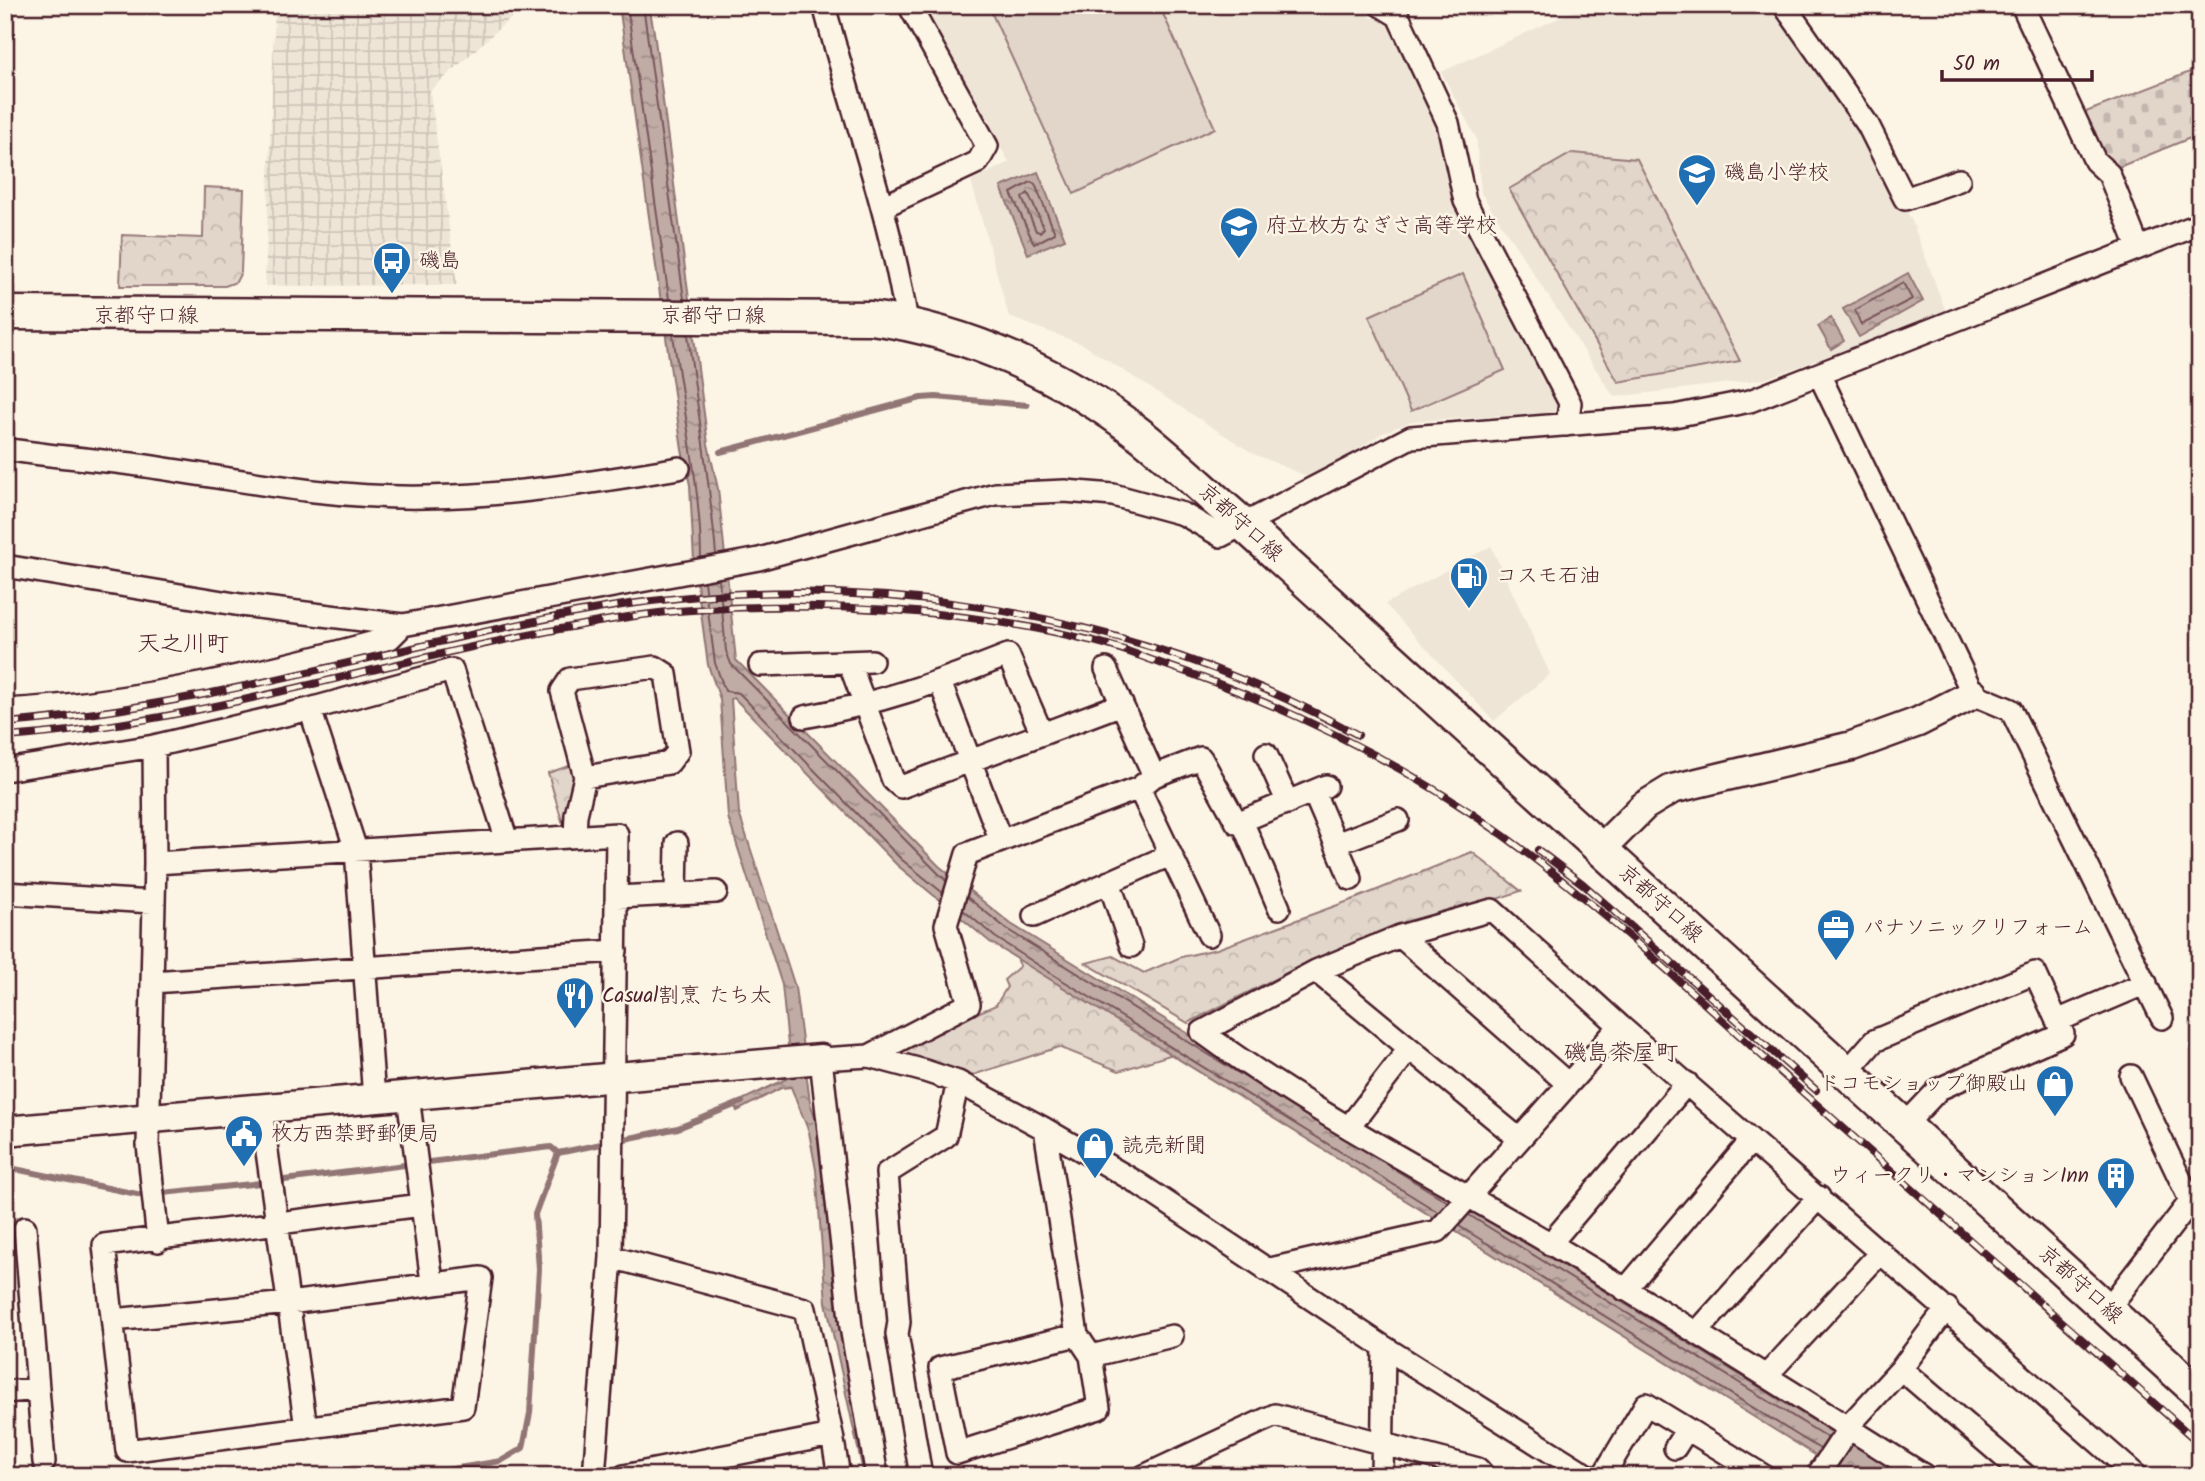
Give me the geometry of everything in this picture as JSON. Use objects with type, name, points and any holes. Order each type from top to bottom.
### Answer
[{"type":"main road","name":"京都守口線","points":[[5,313],[871,318],[907,323],[1025,365],[1067,386],[1141,435],[1243,524],[2106,1310],[2195,1380]]},
{"type":"street","points":[[824,5],[850,105],[899,266],[907,323]]},
{"type":"street","points":[[882,207],[978,162],[987,146],[909,5]]},
{"type":"street","points":[[1784,5],[1868,125],[1905,199],[1959,180]]},
{"type":"street","points":[[2022,5],[2095,161],[2109,173],[2138,247]]},
{"type":"street","points":[[1381,6],[1398,16],[1448,123],[1465,201],[1570,403],[1567,425]]},
{"type":"street","points":[[5,566],[241,605],[403,625],[759,559],[995,494],[1065,491],[1113,495],[1182,514],[1216,536],[1411,437],[1686,414],[1750,401],[1820,376],[2200,224]]},
{"type":"street","points":[[1820,376],[1973,694],[2011,710],[2162,1018]]},
{"type":"street","points":[[5,449],[132,464],[249,485],[348,496],[470,496],[549,488],[679,468]]},
{"type":"street","points":[[5,710],[107,698],[234,676],[390,638],[403,625]]},
{"type":"street","points":[[804,717],[863,707],[940,682],[1008,655],[1042,734]]},
{"type":"street","points":[[760,664],[873,661]]},
{"type":"street","points":[[849,662],[863,707],[893,780],[901,787],[1122,705]]},
{"type":"street","points":[[575,836],[576,815],[585,777],[562,691],[570,679],[655,667],[666,674],[678,751],[669,763],[585,777]]},
{"type":"street","points":[[1106,669],[1122,705],[1170,855],[1209,935]]},
{"type":"street","points":[[5,770],[154,746],[310,709],[452,670],[507,841]]},
{"type":"street","points":[[940,682],[1001,841]]},
{"type":"street","points":[[1600,850],[1644,806],[1672,789],[1852,746],[1918,722],[1973,694]]},
{"type":"street","points":[[310,709],[356,850],[374,1099]]},
{"type":"street","points":[[154,746],[155,863],[148,1145],[158,1241]]},
{"type":"street","points":[[1266,754],[1288,803]]},
{"type":"street","points":[[869,1056],[969,1004],[946,925],[967,854],[1201,758],[1237,823],[1320,789],[1336,844],[1351,879]]},
{"type":"street","points":[[1336,844],[1398,820]]},
{"type":"street","points":[[1242,821],[1279,908]]},
{"type":"street","points":[[155,863],[618,834],[611,1257],[594,1476]]},
{"type":"street","points":[[676,894],[677,843]]},
{"type":"street","points":[[1034,916],[1170,855]]},
{"type":"street","points":[[1109,882],[1131,946]]},
{"type":"street","points":[[617,897],[716,892]]},
{"type":"street","points":[[5,893],[152,902]]},
{"type":"street","points":[[1925,1476],[1848,1432],[1697,1332],[1349,1127],[1202,1032],[1316,971],[1400,936],[1492,910],[1751,1141],[1819,1196],[2137,1476]]},
{"type":"street","points":[[1400,936],[1567,1083]]},
{"type":"street","points":[[152,982],[616,951]]},
{"type":"street","points":[[1316,971],[1518,1138]]},
{"type":"street","points":[[1846,1073],[1874,1041],[2035,973],[2063,1034],[1939,1089],[1904,1126]]},
{"type":"street","points":[[2057,1021],[2146,983]]},
{"type":"street","points":[[1266,1270],[1438,1231],[1620,1026]]},
{"type":"street","points":[[1349,1127],[1409,1049]]},
{"type":"street","points":[[5,1131],[869,1056],[958,1082],[1136,1182],[1384,1348],[1589,1476]]},
{"type":"street","points":[[821,1059],[851,1327],[877,1476]]},
{"type":"street","points":[[2106,1310],[2195,1195],[2131,1076]]},
{"type":"street","points":[[921,1476],[897,1334],[899,1322],[887,1172],[946,1136],[958,1082]]},
{"type":"street","points":[[1550,1244],[1687,1083]]},
{"type":"street","points":[[408,1096],[432,1282]]},
{"type":"street","points":[[261,1109],[306,1428]]},
{"type":"street","points":[[1045,1129],[1077,1335],[1091,1356],[1099,1408],[957,1453],[940,1368],[1077,1335]]},
{"type":"street","points":[[1625,1290],[1751,1141]]},
{"type":"street","points":[[1697,1332],[1819,1196]]},
{"type":"street","points":[[113,1320],[289,1303],[432,1282],[481,1278],[463,1407],[127,1451],[104,1245],[158,1241],[422,1205]]},
{"type":"street","points":[[25,1228],[44,1462]]},
{"type":"street","points":[[1766,1376],[1881,1252]]},
{"type":"street","points":[[611,1257],[805,1309],[839,1476]]},
{"type":"street","points":[[1822,1468],[1855,1419],[1901,1369],[1947,1308]]},
{"type":"street","points":[[1091,1356],[1172,1336]]},
{"type":"street","points":[[1382,1476],[1384,1348]]},
{"type":"street","points":[[1901,1369],[2026,1476]]},
{"type":"street","points":[[5,1392],[38,1389]]},
{"type":"street","points":[[1603,1476],[1646,1404],[1764,1476]]},
{"type":"street","points":[[1144,1476],[1275,1415],[1383,1446],[1478,1469],[1484,1476]]},
{"type":"street","points":[[1675,1448],[1687,1429]]},
{"type":"street","points":[[624,1476],[832,1435]]},
{"type":"shaded area","points":[[275,5],[525,5],[430,91],[457,285],[265,286]]},
{"type":"shaded area","name":"府立枚方なぎさ高等学校","points":[[919,5],[1363,5],[1369,17],[1389,21],[1445,150],[1455,204],[1558,404],[1554,413],[1412,421],[1381,434],[1313,479],[1254,454],[1082,344],[1009,317],[971,181],[1009,162]]},
{"type":"shaded area","name":"磯島小学校","points":[[1587,5],[1780,5],[1839,90],[1912,221],[1946,312],[1765,379],[1614,397],[1481,193],[1476,138],[1441,72]]},
{"type":"shaded area","points":[[1491,546],[1550,674],[1494,721],[1385,604]]},
{"type":"green space","points":[[988,5],[1159,5],[1215,128],[1074,194]]},
{"type":"green space","points":[[2190,72],[2200,95],[2200,134],[2114,169],[2102,158],[2083,113]]},
{"type":"green space","points":[[1572,153],[1637,159],[1740,361],[1618,382],[1509,189]]},
{"type":"green space","points":[[204,187],[244,189],[241,272],[236,282],[225,286],[120,286],[122,235],[203,238]]},
{"type":"green space","points":[[1463,274],[1505,370],[1411,411],[1369,316]]},
{"type":"green space","points":[[575,764],[575,794],[562,821],[548,773]]},
{"type":"green space","points":[[1472,852],[1521,891],[1306,963],[1188,1023],[1086,963],[1113,956],[1144,973],[1181,957],[1217,949],[1357,898]]},
{"type":"green space","points":[[1017,958],[1173,1054],[1119,1071],[1059,1047],[973,1075],[901,1056],[899,1047],[996,1005],[1007,987],[1004,980],[1020,966]]},
{"type":"green space","points":[[5,1443],[17,1476],[5,1476]]},
{"type":"water","points":[[619,5],[649,5],[654,32],[708,444],[718,489],[736,660],[939,866],[1011,924],[1903,1476],[1849,1476],[990,942],[897,865],[734,698],[731,699],[739,813],[795,987],[810,1102],[819,1131],[832,1222],[836,1306],[851,1367],[870,1476],[864,1476],[826,1302],[816,1170],[809,1132],[791,1087],[781,1088],[737,1111],[734,1104],[786,1079],[788,1045],[782,985],[728,817],[720,699],[708,665],[694,561],[690,485],[682,450]]},
{"type":"water","points":[[1038,172],[1065,239],[1028,254],[1001,187]]},
{"type":"water","points":[[1908,273],[1923,301],[1859,337],[1843,309]]},
{"type":"water","points":[[1831,318],[1844,341],[1831,349],[1818,326]]},
{"type":"waterway","points":[[720,452],[921,398],[1027,405]]},
{"type":"waterway","points":[[410,1476],[501,1461],[523,1448],[530,1413],[539,1269],[535,1214],[558,1153],[678,1128],[742,1102]]},
{"type":"waterway","points":[[5,1167],[142,1195],[551,1147],[558,1153]]},
{"type":"railway","points":[[5,723],[78,715],[222,691],[581,612],[680,598],[780,593],[881,596],[980,607],[1079,627],[1175,655],[1268,691],[1358,735]]},
{"type":"railway","points":[[5,737],[141,720],[276,693],[544,632],[673,611],[741,607],[892,610],[1041,629],[1116,647],[1206,679],[1339,736],[1423,783],[1504,836],[1578,893],[1650,954],[2200,1444]]},
{"type":"railway","points":[[1538,850],[1583,884],[1816,1090]]},
{"type":"place","name":"磯島小学校","points":[[1697,207]]},
{"type":"place","name":"府立枚方なぎさ高等学校","points":[[1239,260]]},
{"type":"place","name":"磯島","points":[[392,295]]},
{"type":"place","name":"コスモ石油","points":[[1469,610]]},
{"type":"place","name":"パナソニックリフォーム","points":[[1836,962]]},
{"type":"place","name":"Casual割烹 たち太","points":[[575,1030]]},
{"type":"place","name":"ドコモショップ御殿山","points":[[2055,1118]]},
{"type":"place","name":"枚方西禁野郵便局","points":[[244,1168]]},
{"type":"place","name":"読売新聞","points":[[1095,1180]]},
{"type":"place","name":"ウィークリ・マンションInn","points":[[2116,1210]]},
{"type":"district","name":"天之川町","points":[[183,645]]},
{"type":"district","name":"磯島茶屋町","points":[[1621,1054]]}]
